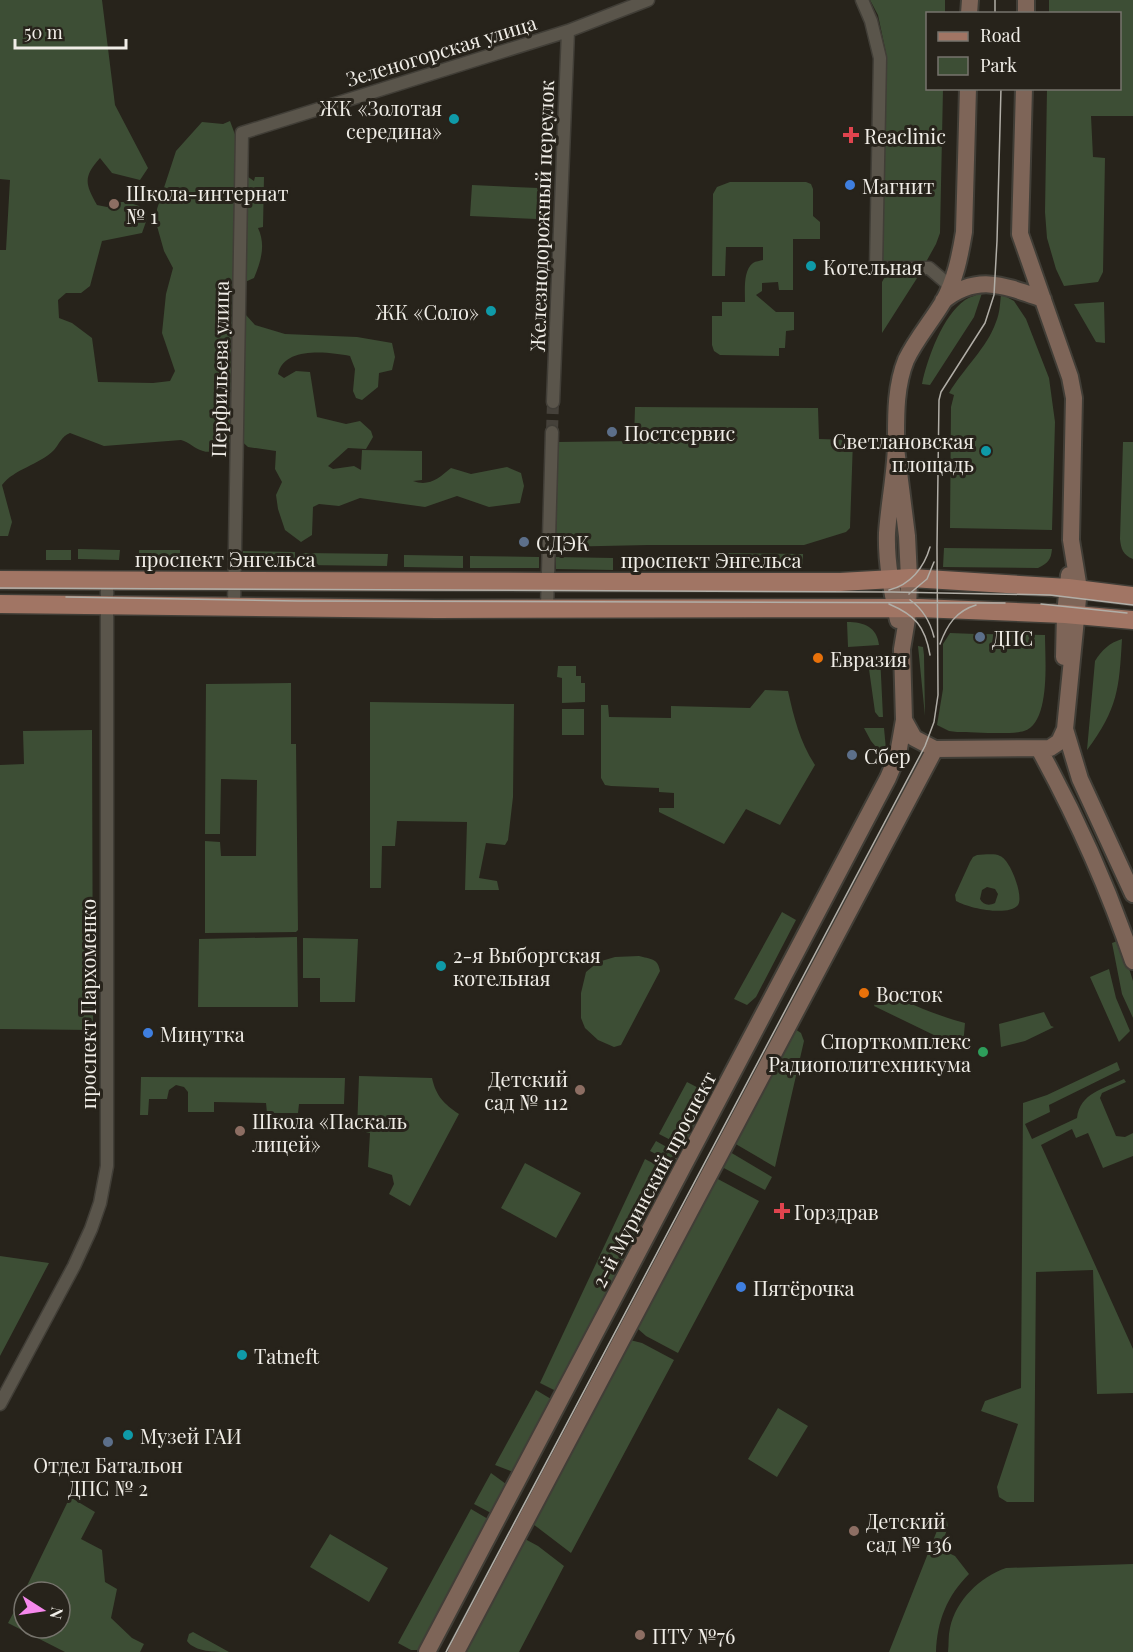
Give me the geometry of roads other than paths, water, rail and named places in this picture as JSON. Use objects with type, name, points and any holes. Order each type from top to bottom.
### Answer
[{"type":"main road","points":[[902,608],[890,579],[887,536],[896,448],[898,388],[905,362],[947,293],[961,250],[964,232],[968,90]]},
{"type":"main road","points":[[1024,90],[1020,234],[1073,388],[1071,540],[1074,588],[1065,729],[1080,779],[1133,894]]},
{"type":"main road","points":[[947,293],[987,283],[1043,298]]},
{"type":"main road","points":[[896,448],[907,536],[909,578],[902,608],[904,720],[914,738],[935,749],[1039,749],[1050,748],[1059,742],[1065,729]]},
{"type":"main road","name":"проспект Энгельса","points":[[0,580],[840,582],[909,578],[1074,588],[1133,596]]},
{"type":"main road","points":[[0,604],[902,608],[1133,620]]},
{"type":"main road","name":"2-й Муринский проспект","points":[[427,1652],[888,778],[898,754],[904,720]]},
{"type":"main road","points":[[456,1652],[935,749]]},
{"type":"main road","points":[[1039,749],[1060,788],[1084,842],[1121,926],[1133,961]]},
{"type":"street","name":"Зеленогорская улица","points":[[243,133],[568,31],[648,0]]},
{"type":"street","points":[[861,0],[871,21],[880,58],[876,268],[929,268],[947,293]]},
{"type":"street","name":"Железнодорожный переулок","points":[[553,402],[568,31]]},
{"type":"street","name":"Перфильева улица","points":[[234,606],[243,133]]},
{"type":"street","points":[[547,608],[552,432]]},
{"type":"street","name":"проспект Пархоменко","points":[[0,1404],[74,1266],[91,1229],[100,1203],[107,1166],[107,580]]},
{"type":"tunnel","points":[[552,432],[553,402]]},
{"type":"tram line","points":[[995,0],[995,12]]},
{"type":"tram line","points":[[446,1652],[925,746],[934,722],[938,695],[939,400],[941,392],[985,323],[994,295],[1001,90]]},
{"type":"tram line","points":[[889,590],[910,580],[920,569],[930,547]]},
{"type":"tram line","points":[[909,594],[927,579],[934,562]]},
{"type":"tram line","points":[[0,588],[892,592],[1050,595],[1133,605]]},
{"type":"tram line","points":[[66,597],[298,601],[1005,603]]},
{"type":"tram line","points":[[910,600],[925,616],[934,637]]},
{"type":"tram line","points":[[889,604],[912,617],[922,629],[930,655]]},
{"type":"tram line","points":[[1041,604],[1127,613]]},
{"type":"tram line","points":[[940,644],[953,620],[963,611],[976,605]]},
{"type":"place","name":"ЖК «Золотая середина»","points":[[454,119]]},
{"type":"place","name":"Reaclinic","points":[[851,135]]},
{"type":"place","name":"Магнит","points":[[850,185]]},
{"type":"place","name":"Школа-интернат № 1","points":[[114,204]]},
{"type":"place","name":"Котельная","points":[[811,266]]},
{"type":"place","name":"ЖК «Соло»","points":[[491,311]]},
{"type":"place","name":"Постсервис","points":[[612,432]]},
{"type":"place","name":"Светлановская площадь","points":[[986,451]]},
{"type":"place","name":"СДЭК","points":[[524,542]]},
{"type":"place","name":"ДПС","points":[[980,637]]},
{"type":"place","name":"Евразия","points":[[818,658]]},
{"type":"place","name":"Сбер","points":[[852,755]]},
{"type":"place","name":"2-я Выборгская котельная","points":[[441,966]]},
{"type":"place","name":"Восток","points":[[864,993]]},
{"type":"place","name":"Минутка","points":[[148,1033]]},
{"type":"place","name":"Спорткомплекс Радиополитехникума","points":[[983,1052]]},
{"type":"place","name":"Детский сад № 112","points":[[580,1090]]},
{"type":"place","name":"Школа «Паскаль лицей»","points":[[240,1131]]},
{"type":"place","name":"Горздрав","points":[[782,1211]]},
{"type":"place","name":"Пятёрочка","points":[[741,1287]]},
{"type":"place","name":"Tatneft","points":[[242,1355]]},
{"type":"place","name":"Музей ГАИ","points":[[128,1435]]},
{"type":"place","name":"Отдел Батальон ДПС № 2","points":[[108,1442]]},
{"type":"place","name":"Детский сад № 136","points":[[854,1531]]},
{"type":"place","name":"ПТУ №76","points":[[640,1635]]}]
